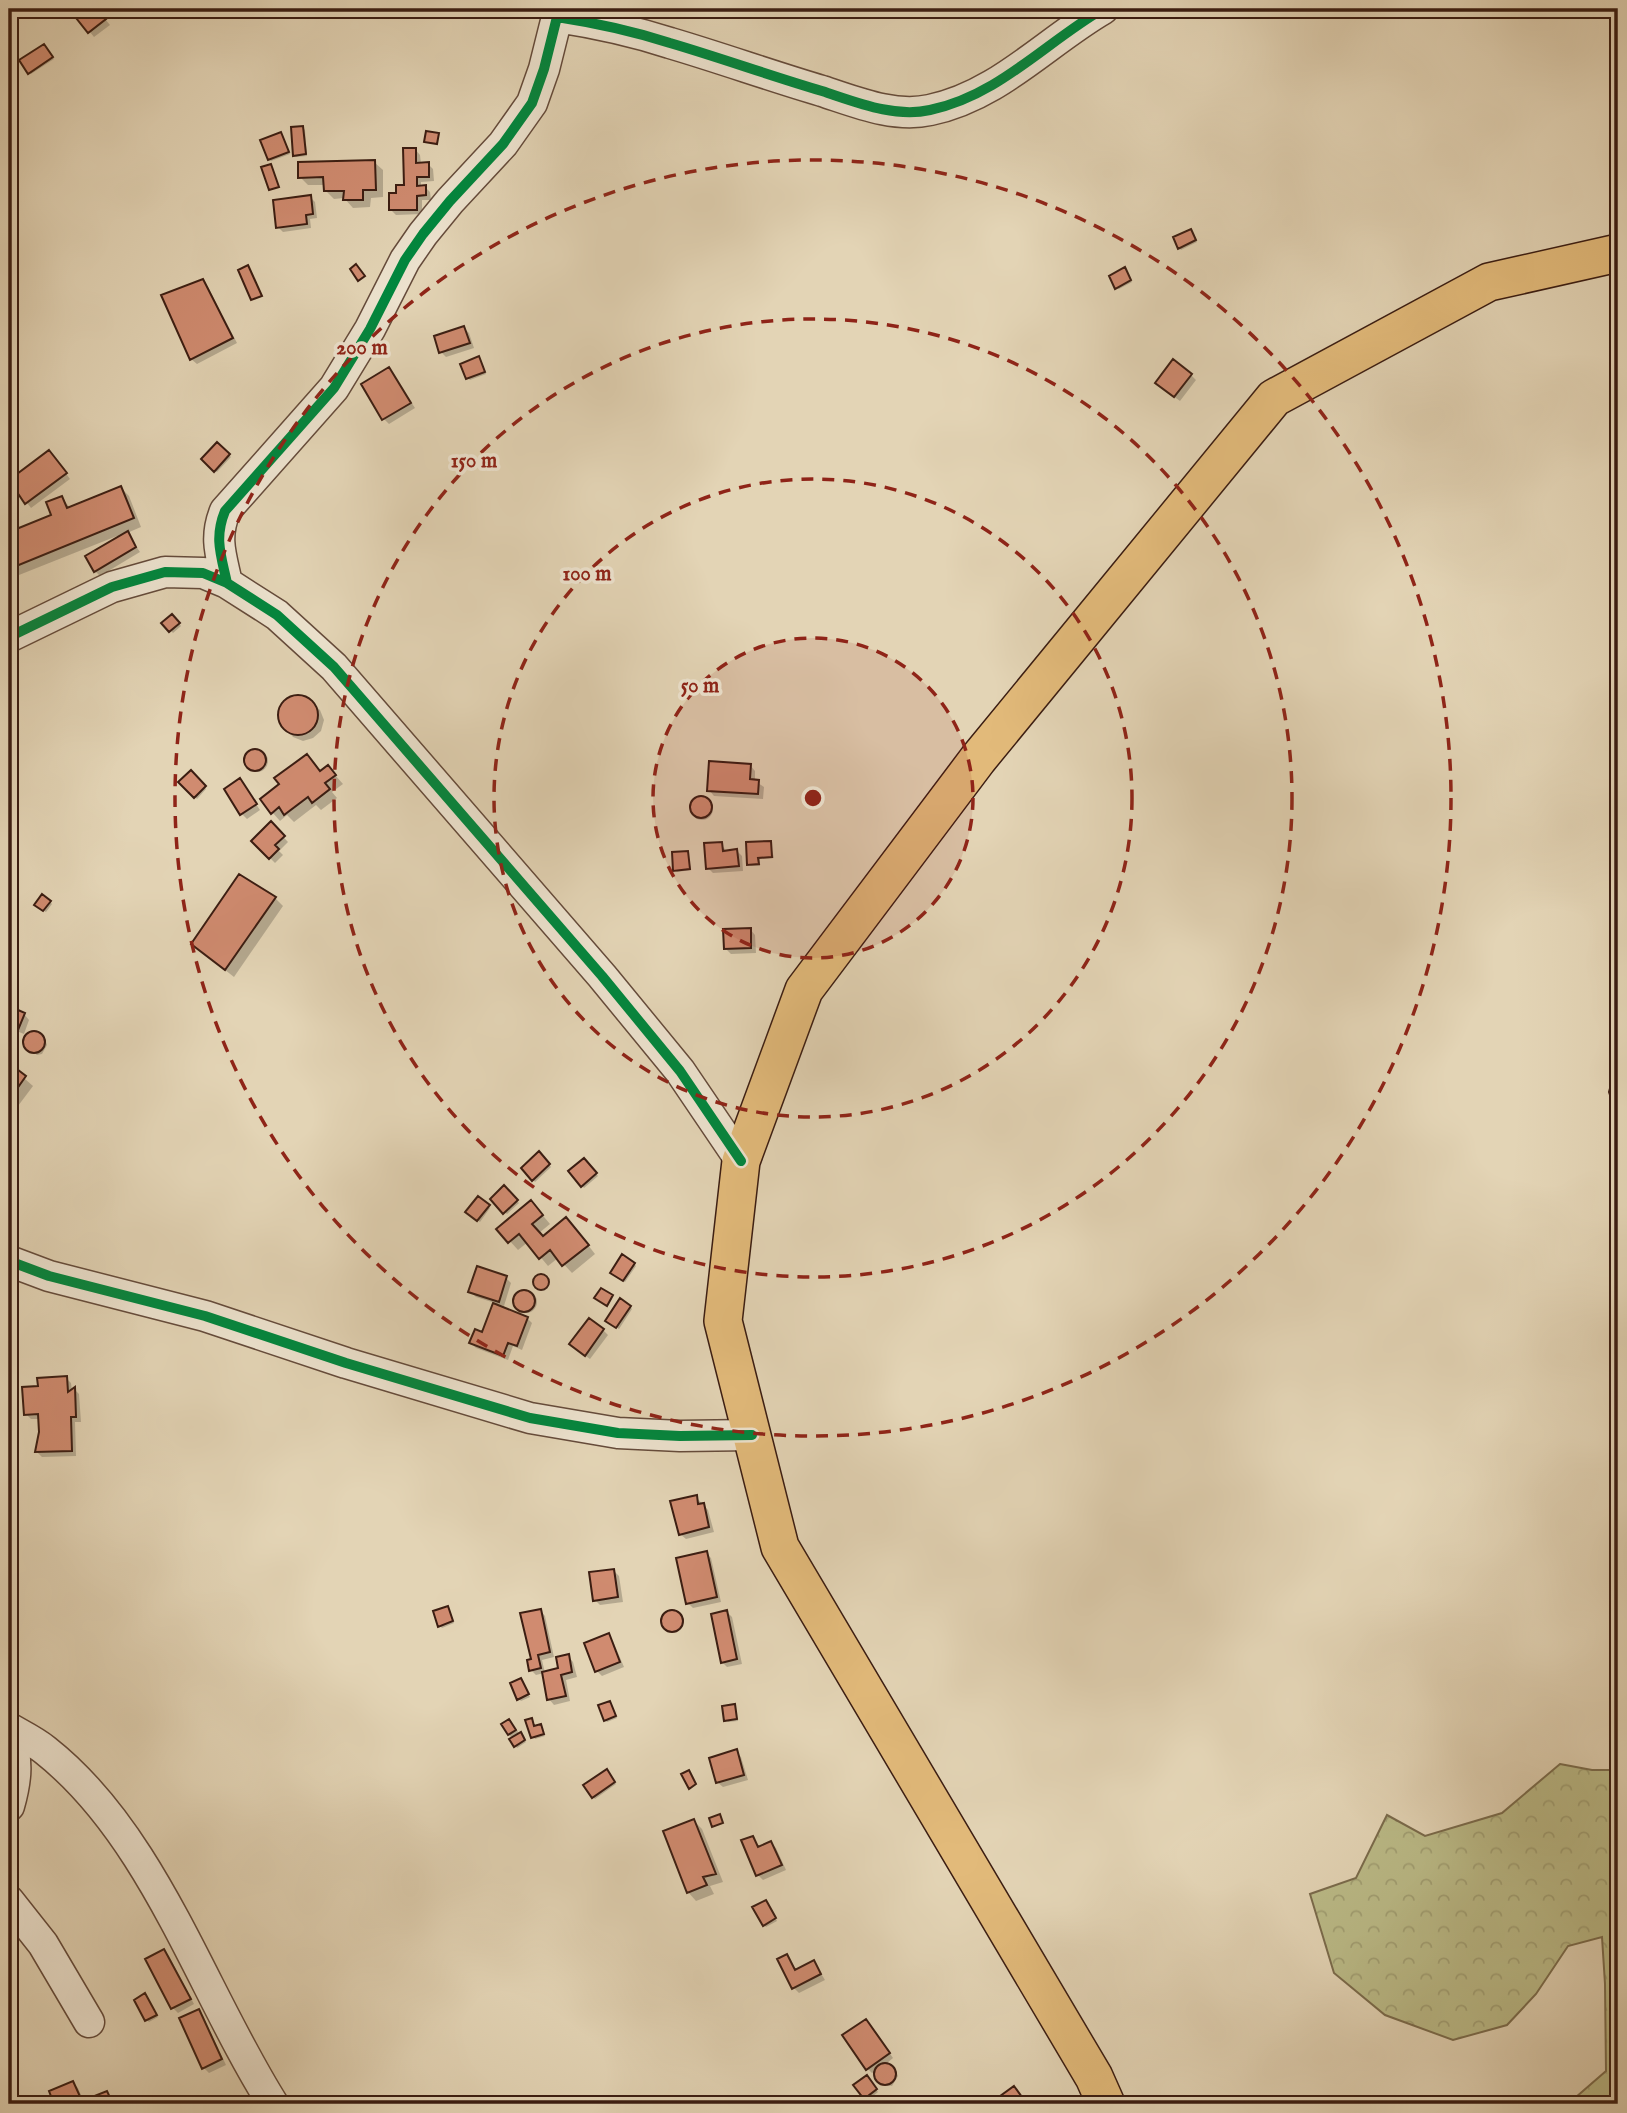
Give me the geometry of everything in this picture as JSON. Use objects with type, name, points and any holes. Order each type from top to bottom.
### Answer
[{"type":"main road","points":[[1106,2104],[1087,2065],[780,1547],[723,1321],[741,1161],[804,990],[978,759],[1274,398],[1489,282],[1618,253]]},
{"type":"street","points":[[227,583],[218,539],[219,525],[225,511],[334,388],[411,251],[450,201],[503,144],[533,103],[557,13],[610,25],[764,74],[872,106],[898,111],[929,110],[961,100],[1021,68],[1103,9]]},
{"type":"street","points":[[9,637],[112,587],[165,572],[203,573],[227,583],[277,615],[334,667],[602,975],[680,1071],[741,1161]]},
{"type":"street","points":[[9,1262],[49,1276],[205,1316],[346,1363],[530,1418],[618,1433],[680,1436],[751,1434]]},
{"type":"street","points":[[9,1730],[15,1750],[16,1778],[9,1806]]},
{"type":"street","points":[[9,1730],[43,1748],[69,1770],[122,1832],[151,1879],[273,2104]]},
{"type":"street","points":[[9,1901],[43,1944],[89,2022]]},
{"type":"green space","points":[[1560,1764],[1592,1770],[1618,1770],[1618,2104],[1568,2104],[1606,2071],[1602,1937],[1568,1946],[1536,1994],[1507,2025],[1453,2040],[1385,2015],[1334,1973],[1310,1894],[1356,1878],[1387,1815],[1425,1836],[1502,1813]]},
{"type":"building","points":[[69,9],[98,9],[106,19],[88,33]]},
{"type":"building","points":[[44,44],[53,57],[28,74],[19,60]]},
{"type":"building","points":[[303,126],[306,154],[293,156],[291,127]]},
{"type":"building","points":[[426,131],[439,133],[437,144],[424,142]]},
{"type":"building","points":[[281,132],[289,152],[268,160],[260,140]]},
{"type":"building","points":[[403,148],[416,148],[416,163],[429,162],[429,177],[417,177],[417,186],[426,185],[426,195],[417,196],[417,210],[389,210],[389,193],[396,193],[396,185],[404,185]]},
{"type":"building","points":[[375,160],[376,190],[363,190],[363,200],[343,200],[344,191],[324,191],[323,177],[298,178],[298,162]]},
{"type":"building","points":[[271,164],[279,187],[269,190],[261,167]]},
{"type":"building","points":[[311,195],[313,214],[306,215],[307,224],[276,228],[273,200]]},
{"type":"building","points":[[1191,229],[1196,240],[1178,249],[1173,237]]},
{"type":"building","points":[[356,264],[365,276],[358,281],[350,269]]},
{"type":"building","points":[[248,265],[262,296],[251,300],[238,270]]},
{"type":"building","points":[[1125,267],[1131,280],[1115,289],[1109,276]]},
{"type":"building","points":[[203,279],[233,338],[190,360],[161,295]]},
{"type":"building","points":[[464,326],[470,343],[439,353],[434,336]]},
{"type":"building","points":[[479,356],[485,372],[466,379],[460,364]]},
{"type":"building","points":[[1173,359],[1192,374],[1174,397],[1155,383]]},
{"type":"building","points":[[389,367],[411,403],[382,420],[361,384]]},
{"type":"building","points":[[217,442],[230,454],[214,472],[201,459]]},
{"type":"building","points":[[49,450],[67,473],[25,504],[9,480]]},
{"type":"building","points":[[121,486],[134,518],[9,569],[9,532],[51,515],[46,502],[62,496],[67,508]]},
{"type":"building","points":[[128,531],[136,547],[94,572],[85,556]]},
{"type":"building","points":[[172,614],[180,623],[169,632],[161,623]]},
{"type":"building","points":[[298,695],[306,696],[312,701],[317,707],[317,723],[312,729],[306,734],[298,735],[290,734],[284,729],[279,723],[278,715],[279,707],[284,701],[290,696]]},
{"type":"building","points":[[255,749],[263,752],[266,760],[263,768],[255,771],[247,768],[244,760],[247,752]]},
{"type":"building","points":[[307,754],[320,771],[328,765],[336,775],[325,783],[330,789],[312,803],[308,797],[284,815],[279,807],[271,814],[260,799],[279,784],[274,778]]},
{"type":"building","points":[[709,761],[751,764],[750,779],[759,780],[758,794],[707,791]]},
{"type":"building","points":[[191,770],[206,786],[194,798],[178,782]]},
{"type":"building","points":[[240,778],[257,804],[240,815],[224,789]]},
{"type":"building","points":[[701,796],[709,799],[712,807],[709,815],[701,818],[693,815],[690,807],[693,799]]},
{"type":"building","points":[[271,821],[285,836],[275,845],[279,849],[269,859],[251,841]]},
{"type":"building","points":[[771,841],[772,857],[758,858],[759,864],[747,865],[746,842]]},
{"type":"building","points":[[722,842],[723,851],[737,849],[739,866],[706,869],[704,843]]},
{"type":"building","points":[[688,851],[690,869],[673,871],[672,852]]},
{"type":"building","points":[[239,874],[276,897],[225,970],[191,944]]},
{"type":"building","points":[[42,894],[51,901],[43,911],[34,905]]},
{"type":"building","points":[[751,928],[751,948],[724,949],[723,929]]},
{"type":"building","points":[[9,1006],[25,1013],[18,1030],[9,1027]]},
{"type":"building","points":[[34,1031],[42,1034],[45,1042],[42,1050],[34,1053],[26,1050],[23,1042],[26,1034]]},
{"type":"building","points":[[9,1063],[26,1076],[9,1100]]},
{"type":"building","points":[[1618,1077],[1618,1106],[1612,1101],[1609,1092],[1612,1081]]},
{"type":"building","points":[[539,1151],[550,1164],[532,1181],[521,1168]]},
{"type":"building","points":[[584,1158],[597,1173],[581,1187],[568,1171]]},
{"type":"building","points":[[504,1185],[518,1200],[503,1214],[490,1199]]},
{"type":"building","points":[[478,1196],[490,1205],[477,1221],[465,1212]]},
{"type":"building","points":[[531,1200],[543,1215],[532,1224],[543,1236],[566,1217],[589,1245],[562,1266],[550,1250],[539,1259],[519,1234],[508,1243],[496,1229]]},
{"type":"building","points":[[622,1254],[635,1263],[623,1281],[610,1273]]},
{"type":"building","points":[[477,1266],[507,1276],[499,1302],[468,1292]]},
{"type":"building","points":[[538,1274],[544,1274],[549,1282],[547,1288],[538,1290],[533,1285],[533,1279]]},
{"type":"building","points":[[601,1288],[613,1295],[607,1306],[594,1298]]},
{"type":"building","points":[[524,1290],[532,1293],[535,1301],[532,1309],[524,1312],[516,1309],[513,1301],[516,1293]]},
{"type":"building","points":[[620,1298],[631,1306],[616,1328],[605,1321]]},
{"type":"building","points":[[493,1303],[528,1317],[517,1346],[508,1343],[503,1356],[469,1343],[475,1329],[482,1332]]},
{"type":"building","points":[[589,1318],[604,1329],[585,1356],[569,1344]]},
{"type":"building","points":[[67,1376],[68,1392],[75,1387],[76,1417],[71,1417],[72,1451],[35,1452],[39,1432],[38,1414],[24,1415],[22,1387],[38,1386],[37,1378]]},
{"type":"building","points":[[697,1495],[698,1504],[704,1503],[709,1527],[679,1535],[670,1501]]},
{"type":"building","points":[[707,1551],[717,1597],[686,1604],[676,1558]]},
{"type":"building","points":[[614,1569],[618,1597],[593,1601],[589,1572]]},
{"type":"building","points":[[448,1606],[453,1621],[438,1627],[433,1611]]},
{"type":"building","points":[[541,1609],[550,1652],[538,1655],[541,1668],[529,1671],[527,1660],[531,1659],[520,1613]]},
{"type":"building","points":[[672,1610],[680,1613],[683,1621],[680,1629],[672,1632],[664,1629],[661,1621],[664,1613]]},
{"type":"building","points":[[727,1610],[737,1659],[721,1663],[711,1614]]},
{"type":"building","points":[[609,1633],[620,1662],[595,1672],[584,1643]]},
{"type":"building","points":[[569,1654],[572,1672],[561,1675],[566,1696],[547,1700],[542,1672],[558,1668],[556,1657]]},
{"type":"building","points":[[521,1678],[529,1694],[517,1700],[510,1683]]},
{"type":"building","points":[[610,1701],[616,1716],[604,1721],[598,1705]]},
{"type":"building","points":[[735,1704],[737,1719],[724,1721],[722,1706]]},
{"type":"building","points":[[532,1718],[534,1726],[541,1724],[544,1734],[531,1738],[525,1720]]},
{"type":"building","points":[[509,1719],[516,1730],[508,1735],[501,1724]]},
{"type":"building","points":[[521,1732],[525,1740],[514,1747],[509,1739]]},
{"type":"building","points":[[737,1749],[744,1775],[716,1783],[709,1758]]},
{"type":"building","points":[[607,1769],[615,1782],[592,1798],[583,1785]]},
{"type":"building","points":[[689,1770],[696,1784],[689,1789],[681,1774]]},
{"type":"building","points":[[720,1814],[723,1823],[712,1827],[709,1818]]},
{"type":"building","points":[[694,1819],[716,1874],[703,1877],[707,1885],[687,1893],[663,1831]]},
{"type":"building","points":[[753,1836],[758,1847],[771,1841],[782,1865],[756,1876],[741,1840]]},
{"type":"building","points":[[766,1900],[776,1918],[763,1926],[752,1907]]},
{"type":"building","points":[[164,1949],[191,1999],[171,2009],[145,1959]]},
{"type":"building","points":[[787,1954],[795,1970],[814,1960],[821,1974],[792,1989],[777,1959]]},
{"type":"building","points":[[145,1993],[157,2015],[145,2021],[134,2000]]},
{"type":"building","points":[[199,2009],[222,2059],[202,2069],[179,2018]]},
{"type":"building","points":[[866,2019],[890,2053],[866,2070],[842,2035]]},
{"type":"building","points":[[885,2063],[893,2066],[896,2074],[893,2082],[885,2085],[877,2082],[874,2074],[877,2066]]},
{"type":"building","points":[[867,2075],[877,2089],[864,2099],[853,2085]]},
{"type":"building","points":[[73,2081],[82,2101],[107,2091],[113,2104],[54,2104],[49,2091]]},
{"type":"building","points":[[1014,2086],[1027,2104],[999,2104],[996,2099]]},
{"type":"cycle path","points":[[227,583],[219,538],[225,511],[334,388],[370,329],[405,260],[423,234],[503,144],[532,103],[544,69],[557,9]]},
{"type":"cycle path","points":[[557,17],[642,35],[875,108],[916,112],[955,103],[1000,81],[1103,9]]},
{"type":"cycle path","points":[[9,637],[112,587],[165,572],[203,573],[227,583],[277,615],[334,667],[602,976],[680,1071],[741,1161]]},
{"type":"cycle path","points":[[9,1261],[49,1276],[205,1316],[346,1363],[530,1418],[618,1433],[752,1435]]}]
